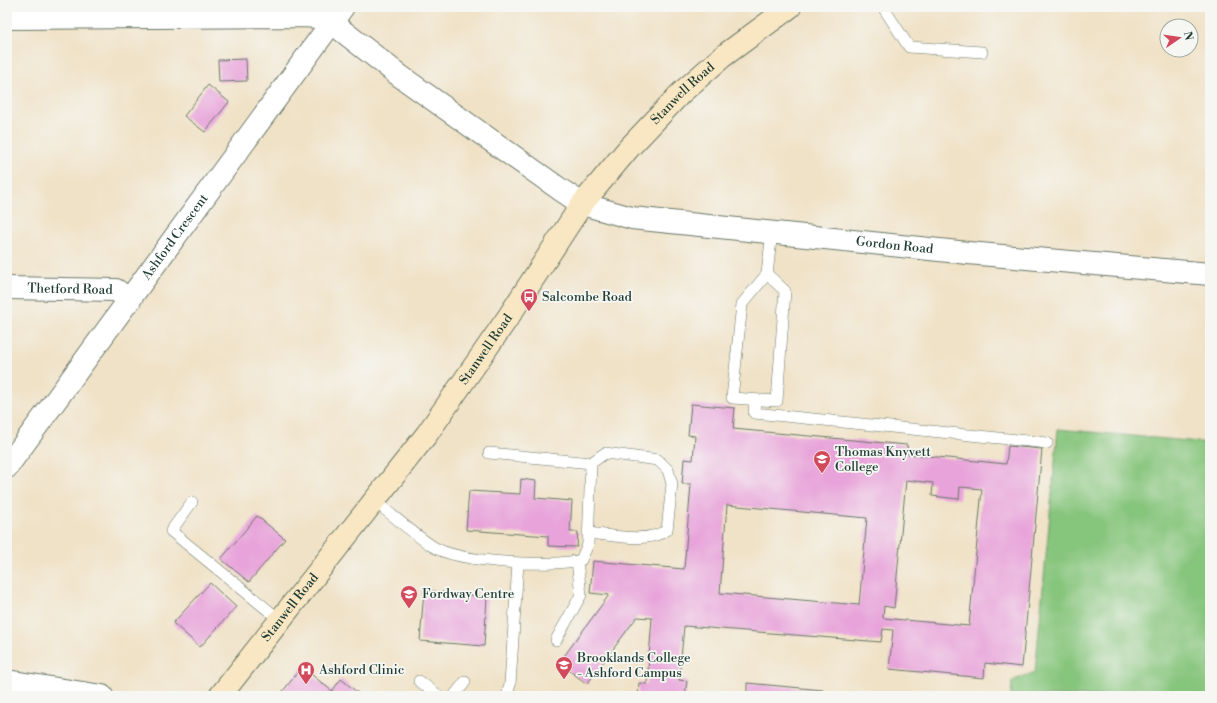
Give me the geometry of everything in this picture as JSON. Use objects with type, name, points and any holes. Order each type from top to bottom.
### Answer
[{"type":"main road","name":"Stanwell Road","points":[[220,696],[428,434],[582,204],[628,149],[681,93],[722,57],[790,7]]},
{"type":"street","points":[[7,18],[318,17],[337,14],[400,76],[582,204]]},
{"type":"street","name":"Ashford Crescent","points":[[7,467],[337,14]]},
{"type":"street","name":"Gordon Road","points":[[582,204],[632,218],[968,253],[1210,274]]},
{"type":"street","name":"Thetford Road","points":[[7,288],[116,290],[130,300]]},
{"type":"street","points":[[7,681],[102,696]]},
{"type":"lane","points":[[883,7],[909,47],[982,52]]},
{"type":"lane","points":[[767,274],[785,292],[776,401],[732,398],[742,304],[767,274],[772,232]]},
{"type":"lane","points":[[755,400],[754,413],[1047,443]]},
{"type":"lane","points":[[489,453],[591,462],[605,453],[658,460],[668,470],[672,484],[667,530],[659,536],[649,538],[588,533]]},
{"type":"lane","points":[[374,501],[432,546],[447,554],[518,563],[568,563],[582,560],[588,544],[591,462]]},
{"type":"lane","points":[[192,502],[171,531],[280,620]]},
{"type":"lane","points":[[556,640],[581,595],[577,561]]},
{"type":"lane","points":[[507,696],[510,684],[518,563]]},
{"type":"lane","points":[[419,681],[439,696]]},
{"type":"lane","points":[[454,696],[465,682]]},
{"type":"green space","points":[[1058,429],[1210,443],[1210,696],[1011,696],[1012,681],[1035,672]]},
{"type":"building","points":[[246,59],[247,81],[219,82],[218,60]]},
{"type":"building","points":[[208,85],[229,102],[205,132],[184,116]]},
{"type":"building","points":[[691,404],[735,408],[733,429],[907,445],[908,454],[1006,464],[1008,446],[1042,449],[1022,667],[985,663],[984,678],[889,669],[893,630],[883,629],[881,642],[684,626],[679,680],[687,681],[685,696],[638,696],[639,683],[647,684],[652,618],[637,617],[587,684],[559,663],[609,595],[590,593],[593,561],[684,569],[691,484],[682,484],[684,459],[693,460],[695,436],[688,435]],"holes":[[[906,480],[933,483],[932,496],[959,499],[960,487],[982,489],[969,626],[883,618],[884,606],[894,608]],[[727,505],[867,518],[859,605],[720,593]]]},
{"type":"building","points":[[521,479],[536,481],[535,498],[572,501],[570,532],[578,532],[577,547],[548,546],[548,536],[466,530],[469,491],[520,494]]},
{"type":"building","points":[[257,516],[285,539],[249,582],[221,559]]},
{"type":"building","points":[[210,583],[236,607],[200,647],[173,623]]},
{"type":"building","points":[[424,590],[487,597],[484,646],[420,641]]},
{"type":"building","name":"Ashford Clinic","points":[[302,667],[332,691],[341,679],[362,696],[279,696]]},
{"type":"building","points":[[747,683],[823,690],[822,696],[747,696]]},
{"type":"place","name":"Salcombe Road","points":[[529,312]]},
{"type":"place","name":"Thomas Knyvett College","points":[[822,474]]},
{"type":"place","name":"Fordway Centre","points":[[409,609]]},
{"type":"place","name":"Brooklands College - Ashford Campus","points":[[564,680]]},
{"type":"place","name":"Ashford Clinic","points":[[306,685]]}]
